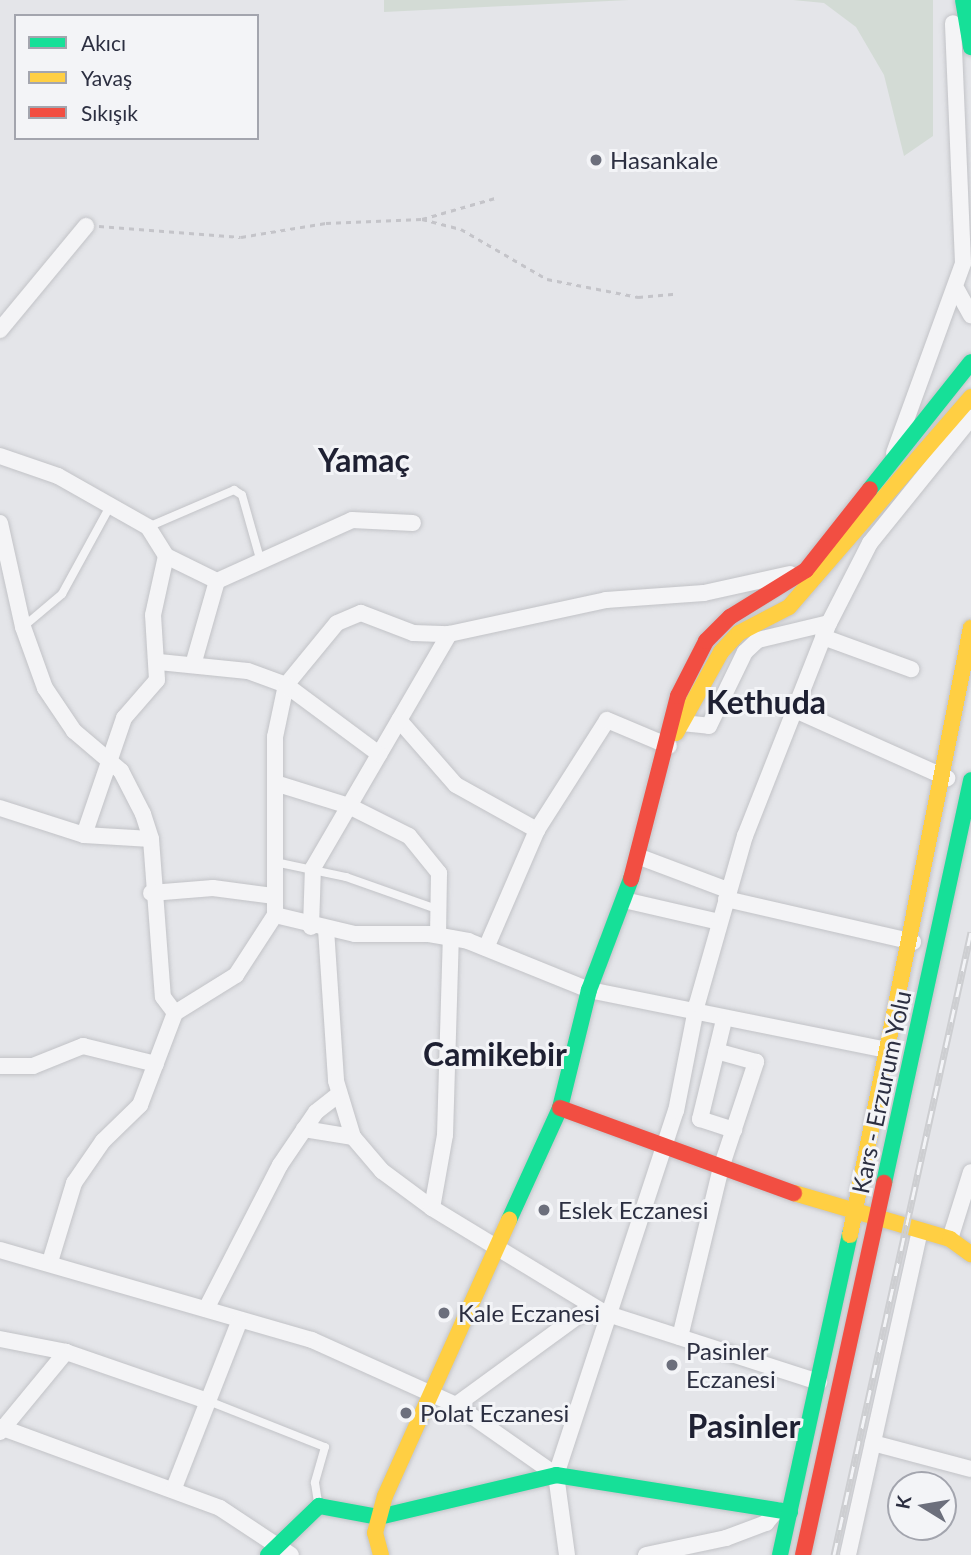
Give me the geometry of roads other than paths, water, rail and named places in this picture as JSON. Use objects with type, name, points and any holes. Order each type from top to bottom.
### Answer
[{"type":"main road","points":[[963,0],[971,47]]},
{"type":"main road","points":[[381,1555],[379,1517],[500,1252],[560,1108],[589,990],[640,857],[670,743],[678,696],[706,641],[730,617],[806,570],[971,362]]},
{"type":"main road","points":[[670,743],[721,652],[739,633],[789,607],[971,397]]},
{"type":"main road","name":"Kars - Erzurum Yolu","points":[[780,1555],[783,1511],[819,1382],[891,1051],[947,778],[971,628]]},
{"type":"main road","name":"Kars - Erzurum Yolu","points":[[803,1555],[878,1221],[971,780]]},
{"type":"main road","points":[[560,1108],[854,1215],[950,1239],[971,1254]]},
{"type":"main road","points":[[279,1552],[319,1506],[379,1517],[556,1475],[783,1511]]},
{"type":"street","points":[[895,459],[957,290],[963,252],[950,0]]},
{"type":"street","points":[[0,330],[86,226]]},
{"type":"street","points":[[957,290],[971,316]]},
{"type":"street","points":[[567,1555],[556,1475],[605,1313],[664,1144],[727,894],[826,630],[870,543],[971,418]]},
{"type":"street","points":[[0,456],[58,476],[109,508],[148,527],[166,556],[217,581],[352,520],[413,523]]},
{"type":"street","points":[[0,523],[23,627],[60,713],[108,757],[150,839],[151,893],[163,997],[175,1013]]},
{"type":"street","points":[[84,835],[108,757],[124,718],[153,690],[159,662],[153,615],[166,556]]},
{"type":"street","points":[[50,1262],[74,1183],[103,1141],[140,1105],[175,1013],[236,975],[275,915],[275,737],[286,685],[337,623],[361,613],[414,633],[449,634],[606,600],[704,593],[806,570]]},
{"type":"street","points":[[193,664],[217,581]]},
{"type":"street","points":[[682,723],[709,726],[745,652],[758,640],[826,630],[911,670]]},
{"type":"street","points":[[449,634],[313,869],[339,1094],[353,1137],[382,1171],[432,1208],[500,1252],[605,1313],[819,1382]]},
{"type":"street","points":[[159,662],[248,671],[286,685],[379,754]]},
{"type":"street","points":[[795,710],[947,778]]},
{"type":"street","points":[[399,720],[456,785],[537,830]]},
{"type":"street","points":[[486,948],[537,830],[607,720],[670,743]]},
{"type":"street","points":[[275,783],[349,806],[409,836],[439,873],[439,910],[445,937],[445,1135],[432,1208]]},
{"type":"street","points":[[0,808],[84,835],[150,839]]},
{"type":"street","points":[[640,857],[727,894],[913,942]]},
{"type":"street","points":[[151,893],[214,888],[275,896]]},
{"type":"street","points":[[624,900],[719,922]]},
{"type":"street","points":[[275,915],[319,928],[445,937],[486,948],[589,990],[695,1015],[891,1051]]},
{"type":"street","points":[[724,1020],[700,1119],[734,1130]]},
{"type":"street","points":[[0,1066],[33,1066],[83,1046],[156,1064]]},
{"type":"street","points":[[680,1338],[721,1168],[756,1062],[716,1051]]},
{"type":"street","points":[[206,1309],[304,1129],[339,1094]]},
{"type":"street","points":[[304,1129],[353,1137]]},
{"type":"street","points":[[950,1239],[971,1172]]},
{"type":"street","points":[[848,1555],[920,1231]]},
{"type":"street","points":[[0,1250],[50,1262],[312,1340],[456,1405],[556,1475]]},
{"type":"street","points":[[456,1405],[582,1313],[605,1313]]},
{"type":"street","points":[[174,1488],[205,1400],[240,1320]]},
{"type":"street","points":[[0,1339],[66,1352],[205,1400]]},
{"type":"street","points":[[66,1352],[1,1430],[174,1488],[220,1508],[279,1552]]},
{"type":"street","points":[[873,1443],[971,1469]]},
{"type":"street","points":[[646,1555],[726,1538],[766,1523],[783,1511]]},
{"type":"lane","points":[[148,527],[234,490],[242,495],[261,562]]},
{"type":"lane","points":[[23,627],[62,594],[109,508]]},
{"type":"lane","points":[[275,862],[313,869],[439,910]]},
{"type":"lane","points":[[205,1400],[325,1447],[315,1482],[319,1506]]},
{"type":"railway","points":[[834,1555],[971,932]]},
{"type":"place","name":"Hasankale","points":[[596,160]]},
{"type":"place","name":"Eslek Eczanesi","points":[[544,1210]]},
{"type":"place","name":"Kale Eczanesi","points":[[444,1313]]},
{"type":"place","name":"Pasinler Eczanesi","points":[[672,1365]]},
{"type":"place","name":"Polat Eczanesi","points":[[406,1413]]},
{"type":"district","name":"Yamaç","points":[[364,460]]},
{"type":"district","name":"Kethuda","points":[[766,702]]},
{"type":"district","name":"Camikebir","points":[[495,1054]]},
{"type":"district","name":"Pasinler","points":[[744,1426]]}]
